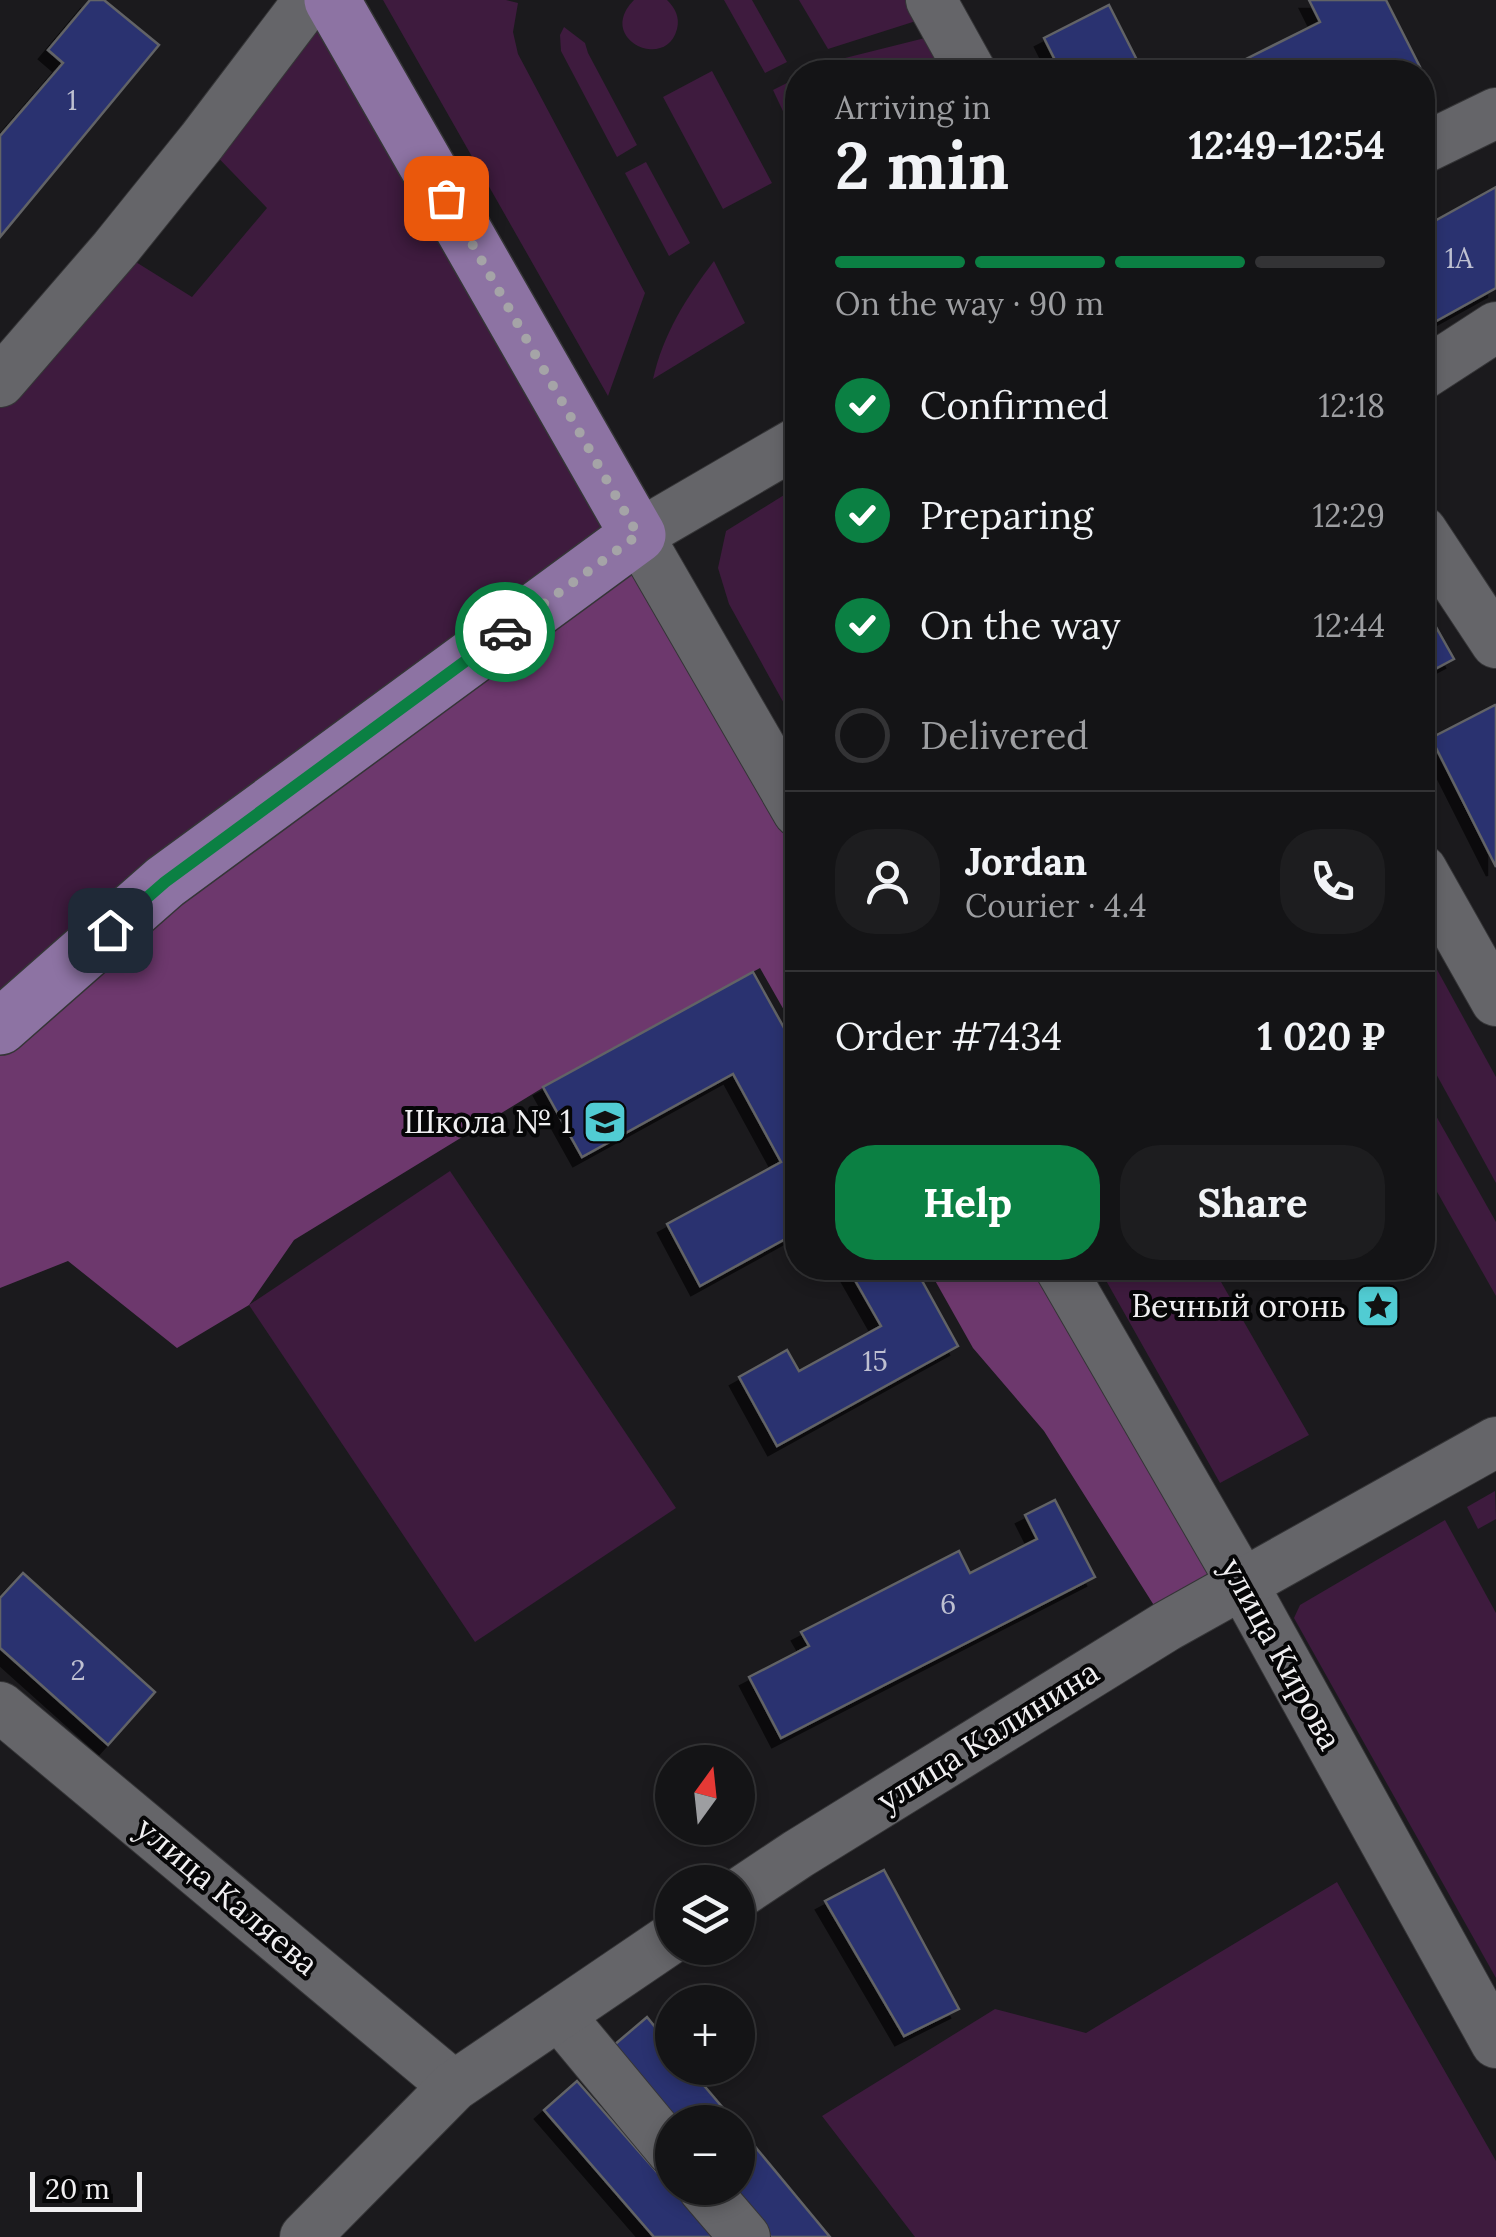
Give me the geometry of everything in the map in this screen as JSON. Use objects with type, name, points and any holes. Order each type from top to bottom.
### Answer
[{"type":"main road","points":[[0,1027],[165,882],[638,535],[332,0]]},
{"type":"street","points":[[0,382],[190,157],[309,0]]},
{"type":"street","points":[[931,0],[964,60]]},
{"type":"street","points":[[1435,143],[1496,114]]},
{"type":"street","points":[[1435,367],[1496,328]]},
{"type":"street","points":[[785,450],[638,535],[785,789]]},
{"type":"street","points":[[1435,551],[1496,643]]},
{"type":"street","points":[[1435,890],[1489,974]]},
{"type":"street","name":"улица Кирова","points":[[1067,1280],[1242,1583],[1496,2043]]},
{"type":"street","name":"улица Калинина","points":[[755,1883],[1242,1583],[1496,1442]]},
{"type":"street","name":"улица Каляева","points":[[0,1707],[454,2086]]},
{"type":"street","points":[[305,2237],[454,2086],[655,1950]]},
{"type":"street","points":[[559,2015],[655,2130]]},
{"type":"street","points":[[718,2205],[745,2237]]},
{"type":"shaded area","points":[[309,0],[638,535],[0,1027],[0,382],[115,249],[192,297],[267,208],[202,141]]},
{"type":"shaded area","points":[[383,0],[518,3],[513,32],[518,54],[645,293],[608,396]]},
{"type":"shaded area","points":[[634,0],[670,3],[678,21],[670,42],[648,49],[628,38],[623,27],[624,14]]},
{"type":"shaded area","points":[[724,0],[752,0],[786,60],[765,73]]},
{"type":"shaded area","points":[[799,0],[905,0],[916,21],[828,49]]},
{"type":"shaded area","points":[[564,27],[585,43],[637,145],[617,157],[561,51]]},
{"type":"shaded area","points":[[925,38],[937,60],[837,60]]},
{"type":"shaded area","points":[[712,71],[772,183],[723,209],[663,97]]},
{"type":"shaded area","points":[[785,84],[785,116],[773,90]]},
{"type":"shaded area","points":[[646,162],[690,243],[669,256],[625,173]]},
{"type":"shaded area","points":[[714,261],[745,323],[653,379],[677,317]]},
{"type":"shaded area","points":[[785,494],[785,705],[729,604],[718,568],[726,531]]},
{"type":"shaded area","points":[[638,535],[785,791],[785,1012],[760,968],[544,1087],[294,1240],[249,1305],[177,1348],[68,1261],[0,1288],[0,1027]]},
{"type":"shaded area","points":[[1435,966],[1496,1077],[1496,1183],[1435,1072]]},
{"type":"shaded area","points":[[1435,1114],[1496,1222],[1496,1296],[1435,1188]]},
{"type":"shaded area","points":[[450,1171],[676,1508],[475,1642],[249,1305]]},
{"type":"shaded area","points":[[935,1280],[1067,1280],[1242,1583],[1167,1626],[1044,1431],[973,1348]]},
{"type":"shaded area","points":[[1106,1280],[1220,1280],[1309,1435],[1220,1483]]},
{"type":"shaded area","points":[[1495,1491],[1496,1519],[1478,1529],[1467,1507]]},
{"type":"shaded area","points":[[1445,1520],[1496,1613],[1496,1978],[1294,1618],[1300,1605]]},
{"type":"shaded area","points":[[1337,1882],[1496,2161],[1496,2237],[915,2237],[822,2116],[995,2009],[1086,2033]]},
{"type":"building","points":[[90,0],[104,0],[159,45],[0,237],[0,136],[63,63],[48,50]]},
{"type":"building","points":[[1309,0],[1386,0],[1416,60],[1244,60],[1320,22]]},
{"type":"building","points":[[1109,5],[1137,60],[1055,60],[1044,38]]},
{"type":"building","points":[[1496,187],[1496,288],[1435,322],[1435,221]]},
{"type":"building","points":[[1435,625],[1454,659],[1435,669]]},
{"type":"building","points":[[1496,706],[1496,867],[1435,746],[1435,736]]},
{"type":"building","name":"Школа № 1","points":[[753,972],[785,1030],[785,1239],[700,1286],[667,1224],[781,1162],[733,1074],[582,1157],[543,1087]]},
{"type":"building","points":[[855,1280],[922,1280],[958,1346],[777,1446],[739,1377],[787,1350],[799,1371],[881,1326]]},
{"type":"building","points":[[1055,1500],[1095,1577],[781,1738],[749,1677],[809,1646],[801,1632],[959,1551],[970,1573],[1037,1539],[1025,1515]]},
{"type":"building","points":[[23,1573],[155,1692],[108,1745],[0,1648],[0,1598]]},
{"type":"building","points":[[884,1870],[959,2009],[904,2036],[825,1901]]},
{"type":"building","points":[[647,2017],[655,2027],[655,2085],[703,2085],[721,2105],[662,2105],[613,2046]]},
{"type":"building","points":[[577,2081],[655,2170],[655,2205],[686,2205],[714,2237],[654,2237],[544,2110]]},
{"type":"building","points":[[755,2147],[830,2237],[771,2237],[744,2205],[755,2205]]},
{"type":"way so far","points":[[446,198],[638,535],[505,632]]},
{"type":"place","name":"Школа № 1","points":[[605,1122]]},
{"type":"place","name":"Вечный огонь","points":[[1378,1306]]},
{"type":"route","points":[[110,930],[165,882],[505,632]]}]
